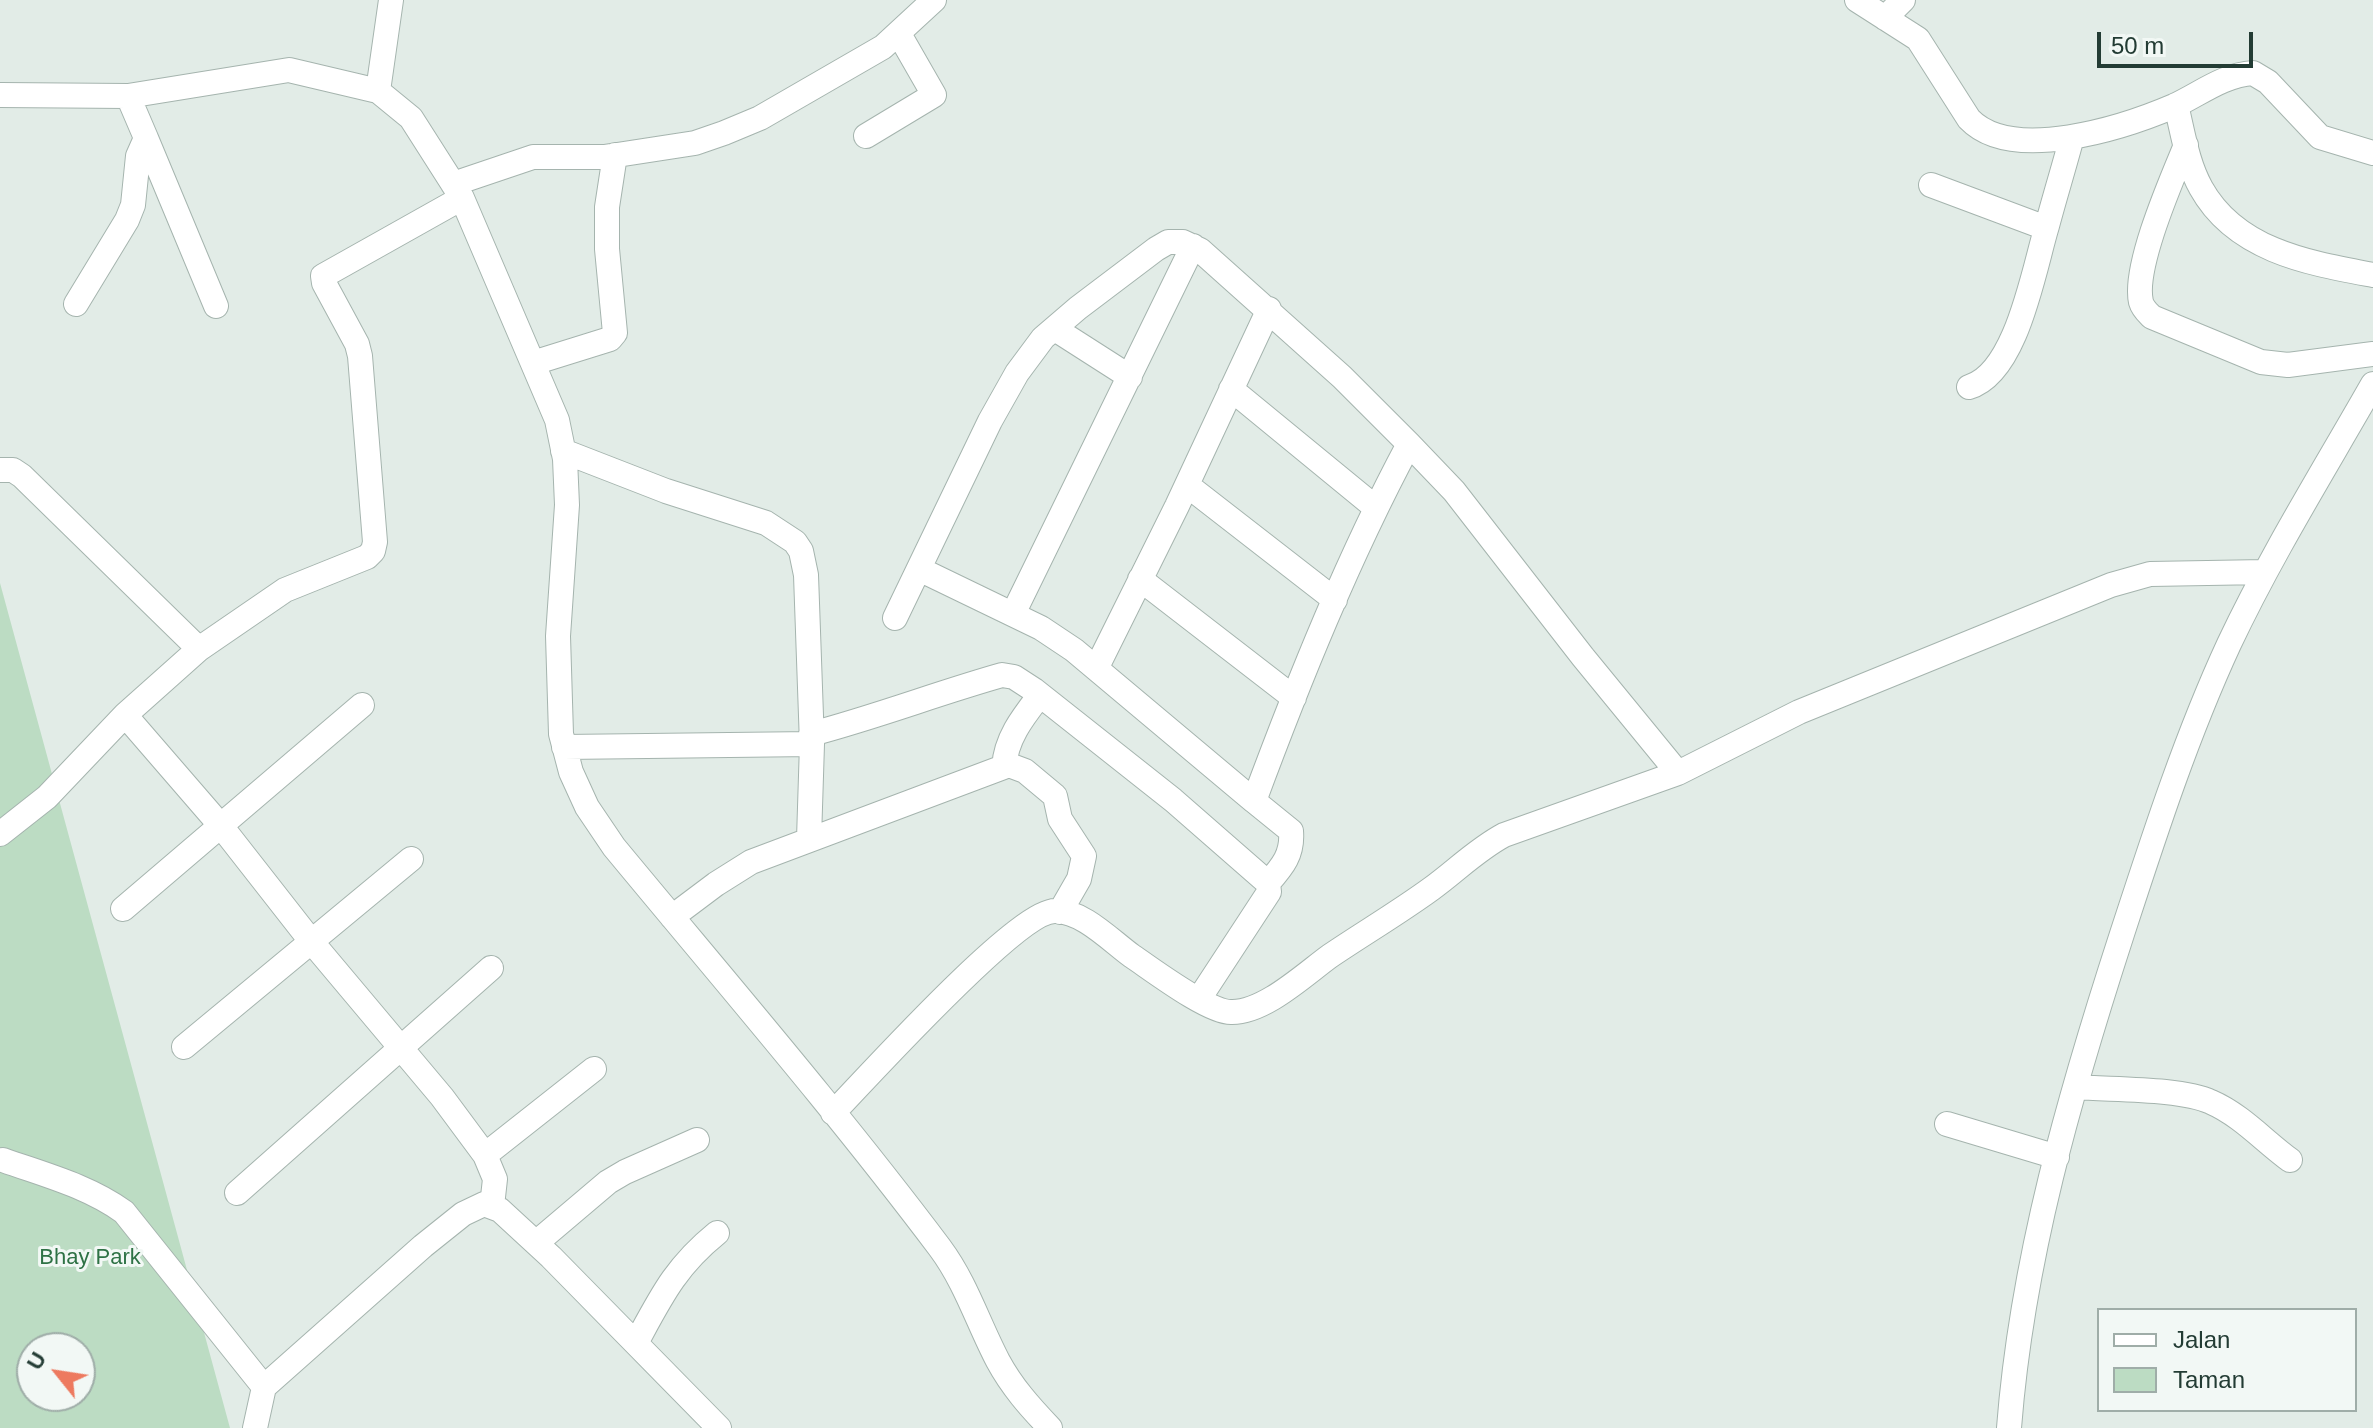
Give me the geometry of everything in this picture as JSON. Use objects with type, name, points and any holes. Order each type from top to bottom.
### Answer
[{"type":"street","points":[[378,91],[391,0]]},
{"type":"street","points":[[0,834],[47,797],[125,715],[199,649],[292,586],[367,557],[373,551],[375,542],[360,356],[323,276],[457,191],[533,157],[615,155],[695,143],[748,123],[855,64],[899,34],[934,0]]},
{"type":"street","points":[[1857,0],[1918,39],[1977,127],[1986,132],[2010,139],[2072,137],[2130,124],[2176,105],[2214,84],[2253,73],[2268,82],[2320,137],[2373,153]]},
{"type":"street","points":[[1885,18],[1903,0]]},
{"type":"street","points":[[866,136],[934,95],[899,34]]},
{"type":"street","points":[[0,95],[128,96],[289,70],[378,91],[411,118],[457,191],[557,420],[567,505],[558,636],[561,734],[571,772],[587,807],[614,847],[833,1113],[955,1269],[998,1360],[1022,1398],[1050,1428]]},
{"type":"street","points":[[128,96],[216,306]]},
{"type":"street","points":[[2176,105],[2190,162],[2202,190],[2223,216],[2246,236],[2275,252],[2314,264],[2373,275]]},
{"type":"street","points":[[1969,387],[1981,383],[1990,375],[2009,344],[2025,308],[2072,137]]},
{"type":"street","points":[[76,304],[127,220],[133,205],[138,156],[146,138]]},
{"type":"street","points":[[2186,145],[2162,202],[2143,270],[2140,299],[2143,308],[2163,323],[2261,362],[2288,365],[2373,354]]},
{"type":"street","points":[[533,363],[610,339],[615,333],[612,285],[607,271],[607,207],[615,155]]},
{"type":"street","points":[[1931,185],[2046,228]]},
{"type":"street","points":[[895,618],[990,421],[1017,373],[1043,338],[1156,249],[1168,242],[1183,242],[1200,250],[1269,309],[1454,491],[1678,773]]},
{"type":"street","points":[[1013,614],[1193,246]]},
{"type":"street","points":[[1097,667],[1269,309]]},
{"type":"street","points":[[1055,329],[1130,377]]},
{"type":"street","points":[[2009,1428],[2013,1373],[2027,1287],[2057,1157],[2099,1006],[2146,861],[2193,730],[2229,645],[2265,572],[2373,384]]},
{"type":"street","points":[[1231,389],[1376,508]]},
{"type":"street","points":[[1254,801],[1335,600],[1409,444]]},
{"type":"street","points":[[563,451],[666,491],[766,523],[795,542],[801,551],[806,575],[812,739],[809,839]]},
{"type":"street","points":[[0,470],[13,470],[22,476],[199,649]]},
{"type":"street","points":[[1187,485],[1335,600]]},
{"type":"street","points":[[919,569],[1041,628],[1097,667],[1291,831],[1292,846],[1285,863],[1268,883]]},
{"type":"street","points":[[833,1113],[1005,939],[1039,915],[1072,914],[1199,999],[1233,1013],[1281,993],[1434,887],[1479,848],[1504,835],[1678,773],[1799,712],[2111,585],[2150,574],[2265,572]]},
{"type":"street","points":[[1140,579],[1294,698]]},
{"type":"street","points":[[564,747],[812,739],[928,696],[1002,675],[1014,677],[1149,781],[1268,883],[1269,892],[1199,999]]},
{"type":"street","points":[[1004,767],[1005,751],[1011,737],[1040,695]]},
{"type":"street","points":[[123,909],[362,705]]},
{"type":"street","points":[[125,715],[221,826],[485,1155],[495,1179],[492,1206]]},
{"type":"street","points":[[672,917],[751,862],[1004,767],[1014,766],[1025,771],[1055,796],[1060,819],[1084,856],[1079,879],[1060,912]]},
{"type":"street","points":[[184,1047],[411,859]]},
{"type":"street","points":[[237,1193],[491,968]]},
{"type":"street","points":[[485,1155],[594,1069]]},
{"type":"street","points":[[2076,1087],[2199,1097],[2228,1111],[2290,1160]]},
{"type":"street","points":[[1947,1124],[2057,1157]]},
{"type":"street","points":[[536,1243],[608,1182],[697,1140]]},
{"type":"street","points":[[3,1160],[80,1187],[124,1212],[264,1387]]},
{"type":"street","points":[[255,1428],[264,1387],[423,1246],[477,1205],[500,1210],[536,1243],[719,1428]]},
{"type":"street","points":[[636,1343],[670,1280],[693,1253],[717,1233]]},
{"type":"green space","name":"Bhay Park","points":[[0,583],[230,1428],[0,1428]]}]
